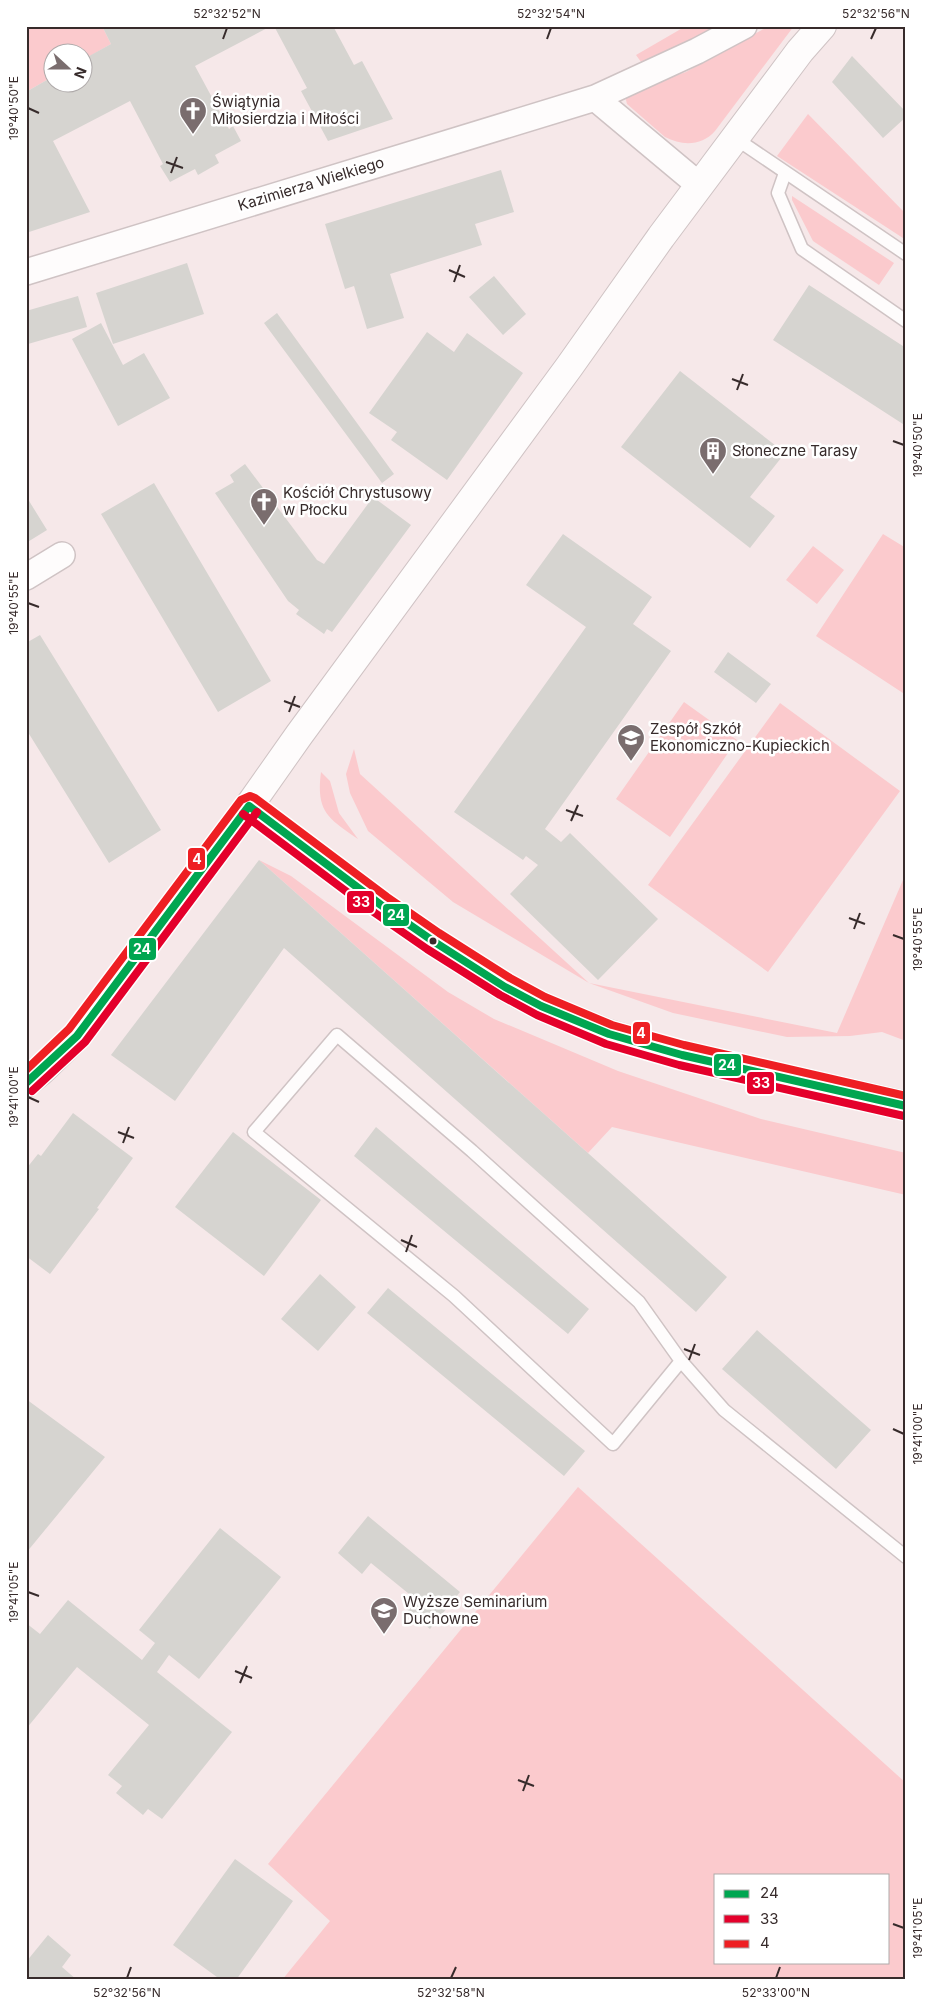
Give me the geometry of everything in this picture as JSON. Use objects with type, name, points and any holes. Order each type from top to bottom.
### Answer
[{"type":"street","name":"Kazimierza Wielkiego","points":[[26,272],[595,98],[697,51],[744,26]]},
{"type":"street","points":[[26,1083],[77,1036],[249,806],[569,367],[699,185],[800,51],[822,26]]},
{"type":"street","points":[[595,98],[699,185]]},
{"type":"street","points":[[26,576],[62,555]]},
{"type":"street","points":[[249,806],[426,936],[505,987],[540,1006],[609,1034],[682,1055],[906,1106]]},
{"type":"lane","points":[[735,138],[906,254]]},
{"type":"lane","points":[[785,172],[778,193],[802,250],[906,321]]},
{"type":"lane","points":[[681,1361],[612,1444],[454,1296],[254,1132],[337,1035],[472,1151],[639,1302],[681,1361],[724,1410],[906,1557]]},
{"type":"shaded area","points":[[26,26],[102,26],[111,44],[92,55],[92,42],[42,42],[42,83],[26,92]]},
{"type":"shaded area","points":[[686,26],[729,26],[644,66],[636,55]]},
{"type":"shaded area","points":[[769,26],[794,26],[715,131],[704,140],[685,143],[671,140],[627,104],[625,96],[643,87],[686,72]]},
{"type":"shaded area","points":[[808,114],[906,214],[906,240],[777,156]]},
{"type":"shaded area","points":[[792,196],[894,263],[879,285],[813,241],[792,200]]},
{"type":"shaded area","points":[[883,534],[906,548],[906,695],[816,636]]},
{"type":"shaded area","points":[[813,546],[844,570],[817,604],[786,580]]},
{"type":"shaded area","points":[[684,702],[737,740],[670,837],[616,799]]},
{"type":"shaded area","points":[[780,703],[900,791],[768,972],[648,885]]},
{"type":"shaded area","points":[[354,749],[360,774],[589,983],[453,902],[368,831],[350,793],[346,774]]},
{"type":"shaded area","points":[[321,772],[330,781],[339,813],[358,839],[331,819],[322,805],[320,796]]},
{"type":"shaded area","points":[[259,860],[291,876],[448,992],[494,1019],[618,1071],[761,1119],[906,1153],[906,1195],[612,1127],[588,1153]]},
{"type":"shaded area","points":[[906,873],[906,1041],[882,1032],[850,1036],[787,1037],[673,1013],[589,983],[837,1033]]},
{"type":"shaded area","points":[[578,1487],[906,1783],[906,1980],[282,1980],[330,1921],[268,1864]]},
{"type":"building","name":"Świątynia Miłosierdzia i Miłości","points":[[102,26],[271,26],[195,66],[229,129],[233,126],[241,141],[215,155],[219,163],[198,175],[195,169],[170,182],[160,166],[163,164],[130,101],[53,141],[90,212],[26,233],[26,92],[42,83],[42,92],[92,92],[92,54],[111,44]]},
{"type":"building","name":"Świątynia Miłosierdzia i Miłości","points":[[274,26],[333,26],[354,65],[362,61],[393,119],[328,141],[301,91],[307,88]]},
{"type":"building","points":[[852,56],[906,112],[906,117],[883,138],[832,82]]},
{"type":"building","points":[[501,170],[514,212],[475,224],[482,245],[390,274],[404,318],[367,329],[354,286],[345,289],[325,224]]},
{"type":"building","points":[[187,263],[204,314],[113,344],[96,293]]},
{"type":"building","points":[[494,276],[526,314],[503,335],[469,297]]},
{"type":"building","points":[[809,285],[906,348],[906,426],[773,340]]},
{"type":"building","points":[[78,296],[87,327],[28,344],[26,311]]},
{"type":"building","points":[[277,313],[394,474],[382,483],[264,323]]},
{"type":"building","points":[[101,323],[123,365],[144,353],[170,398],[118,426],[72,339]]},
{"type":"building","points":[[427,332],[454,352],[467,333],[523,373],[447,480],[391,440],[397,432],[369,413]]},
{"type":"building","name":"Słoneczne Tarasy","points":[[680,371],[785,453],[750,497],[775,516],[750,548],[621,447]]},
{"type":"building","name":"Kościół Chrystusowy w Płocku","points":[[245,464],[317,560],[324,564],[373,497],[411,525],[332,632],[327,629],[324,634],[296,614],[299,610],[288,601],[215,493],[234,482],[230,475]]},
{"type":"building","points":[[154,483],[271,681],[218,712],[101,514]]},
{"type":"building","points":[[26,496],[47,530],[26,543]]},
{"type":"building","points":[[563,534],[652,597],[633,624],[671,651],[545,829],[561,842],[570,833],[658,919],[598,980],[510,894],[538,865],[526,856],[523,860],[454,812],[586,627],[526,585]]},
{"type":"building","points":[[40,635],[161,830],[109,863],[26,729],[26,643]]},
{"type":"building","points":[[728,652],[771,684],[756,703],[714,672]]},
{"type":"building","points":[[259,860],[727,1277],[696,1312],[284,948],[175,1101],[111,1055]]},
{"type":"building","points":[[73,1113],[133,1158],[97,1208],[99,1209],[50,1274],[26,1256],[26,1169],[38,1154],[41,1156]]},
{"type":"building","points":[[376,1127],[589,1309],[568,1334],[354,1156]]},
{"type":"building","points":[[233,1132],[321,1200],[264,1276],[175,1207]]},
{"type":"building","points":[[320,1274],[356,1307],[318,1351],[281,1319]]},
{"type":"building","points":[[388,1288],[585,1451],[564,1476],[367,1313]]},
{"type":"building","points":[[757,1330],[871,1430],[836,1469],[722,1369]]},
{"type":"building","points":[[26,1399],[105,1457],[26,1553]]},
{"type":"building","points":[[368,1516],[460,1592],[430,1629],[406,1609],[414,1598],[371,1563],[362,1574],[338,1553]]},
{"type":"building","points":[[220,1528],[281,1577],[199,1679],[169,1655],[157,1672],[232,1732],[162,1819],[148,1809],[143,1815],[116,1793],[122,1786],[108,1775],[149,1725],[77,1667],[26,1729],[26,1623],[40,1634],[68,1600],[142,1660],[155,1643],[139,1630]]},
{"type":"building","points":[[235,1859],[293,1901],[236,1980],[221,1980],[173,1945]]},
{"type":"building","points":[[48,1935],[71,1955],[62,1967],[77,1980],[33,1980],[26,1974],[26,1962]]},
{"type":"transit line","name":"4","points":[[26,1070],[69,1029],[241,800],[250,796],[439,933],[510,978],[545,997],[612,1025],[684,1045],[906,1096]]},
{"type":"transit line","name":"24","points":[[249,806],[381,905],[433,941],[505,987],[541,1006],[609,1034],[682,1055],[906,1106]]},
{"type":"transit line","name":"24","points":[[26,1083],[77,1036],[249,806]]},
{"type":"transit line","name":"33","points":[[32,1091],[85,1042],[257,812]]},
{"type":"transit line","name":"33","points":[[243,814],[375,913],[427,949],[500,995],[537,1015],[606,1044],[679,1065],[904,1116]]},
{"type":"place","name":"Świątynia Miłosierdzia i Miłości","points":[[193,135]]},
{"type":"place","name":"Słoneczne Tarasy","points":[[713,475]]},
{"type":"place","name":"Kościół Chrystusowy w Płocku","points":[[264,526]]},
{"type":"place","name":"Zespół Szkół Ekonomiczno-Kupieckich","points":[[631,762]]},
{"type":"place","name":"Wyższe Seminarium Duchowne","points":[[384,1635]]}]
